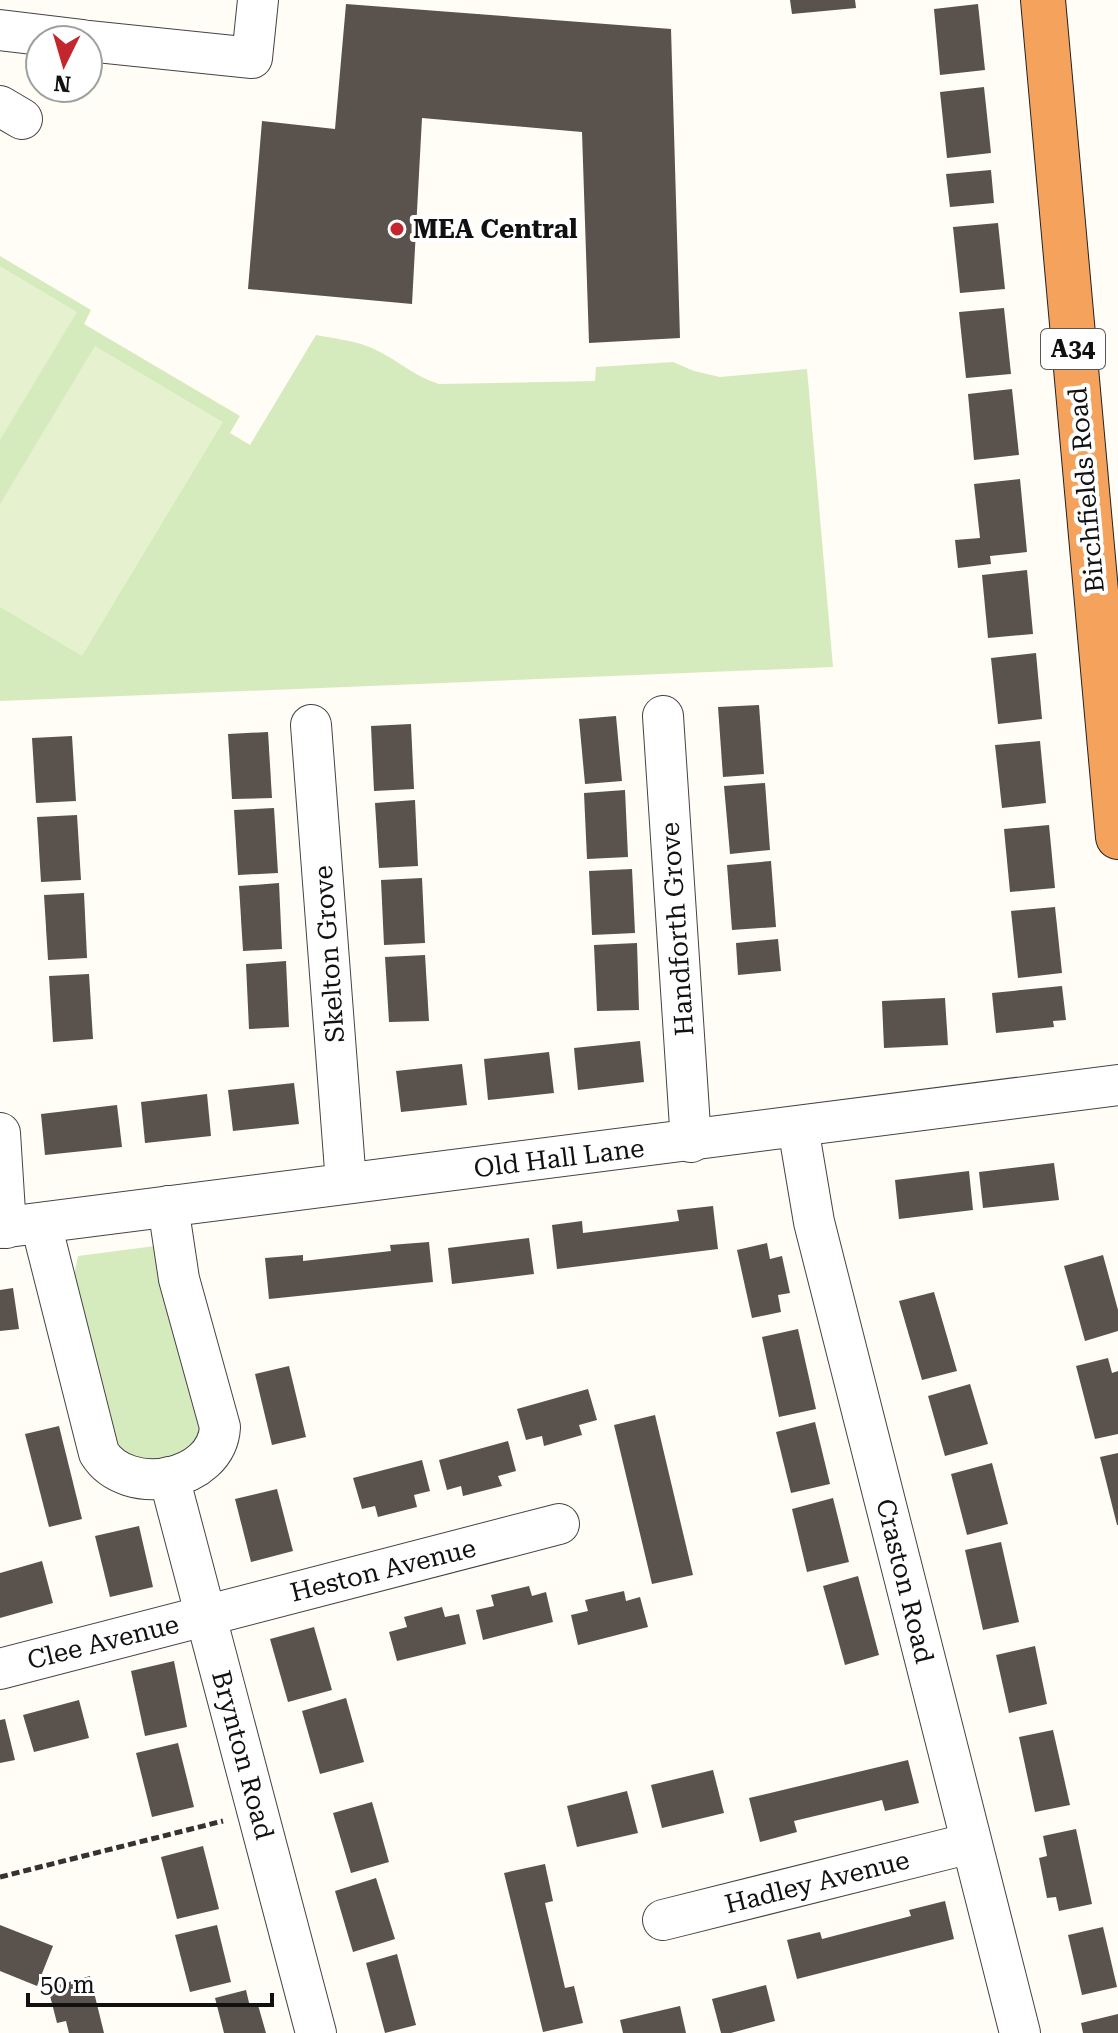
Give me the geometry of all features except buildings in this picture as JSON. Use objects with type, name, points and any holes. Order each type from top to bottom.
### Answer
[{"type":"highway","name":"Birchfields Road","points":[[1043,0],[1118,837]]},
{"type":"street","points":[[104,42],[252,58],[258,0]]},
{"type":"street","points":[[0,30],[24,33]]},
{"type":"street","name":"Handforth Grove","points":[[663,716],[691,1142]]},
{"type":"street","name":"Skelton Grove","points":[[311,725],[346,1183]]},
{"type":"street","name":"Old Hall Lane","points":[[16,1227],[1118,1085]]},
{"type":"street","name":"Craston Road","points":[[798,1127],[814,1222],[1020,2033]]},
{"type":"street","points":[[0,1133],[16,1227],[99,1453],[118,1473],[149,1479],[169,1477],[207,1460],[219,1438],[220,1427],[179,1279],[168,1206]]},
{"type":"street","name":"Brynton Road","points":[[169,1477],[316,2033]]},
{"type":"street","name":"Heston Avenue","points":[[206,1616],[559,1524]]},
{"type":"street","name":"Clee Avenue","points":[[0,1669],[206,1616]]},
{"type":"street","name":"Hadley Avenue","points":[[663,1920],[971,1843]]},
{"type":"path","points":[[0,1877],[259,1811]]},
{"type":"green space","points":[[0,256],[91,310],[84,324],[240,416],[230,433],[250,445],[316,335],[371,348],[439,384],[595,381],[596,367],[673,362],[720,377],[807,369],[833,667],[0,701]]},
{"type":"green space","points":[[0,266],[77,312],[0,440]]},
{"type":"green space","points":[[95,346],[223,422],[82,656],[0,607],[0,504]]},
{"type":"green space","points":[[155,1246],[209,1438],[166,1463],[119,1460],[73,1281],[78,1256]]},
{"type":"place","name":"MEA Central","points":[[397,229]]}]
